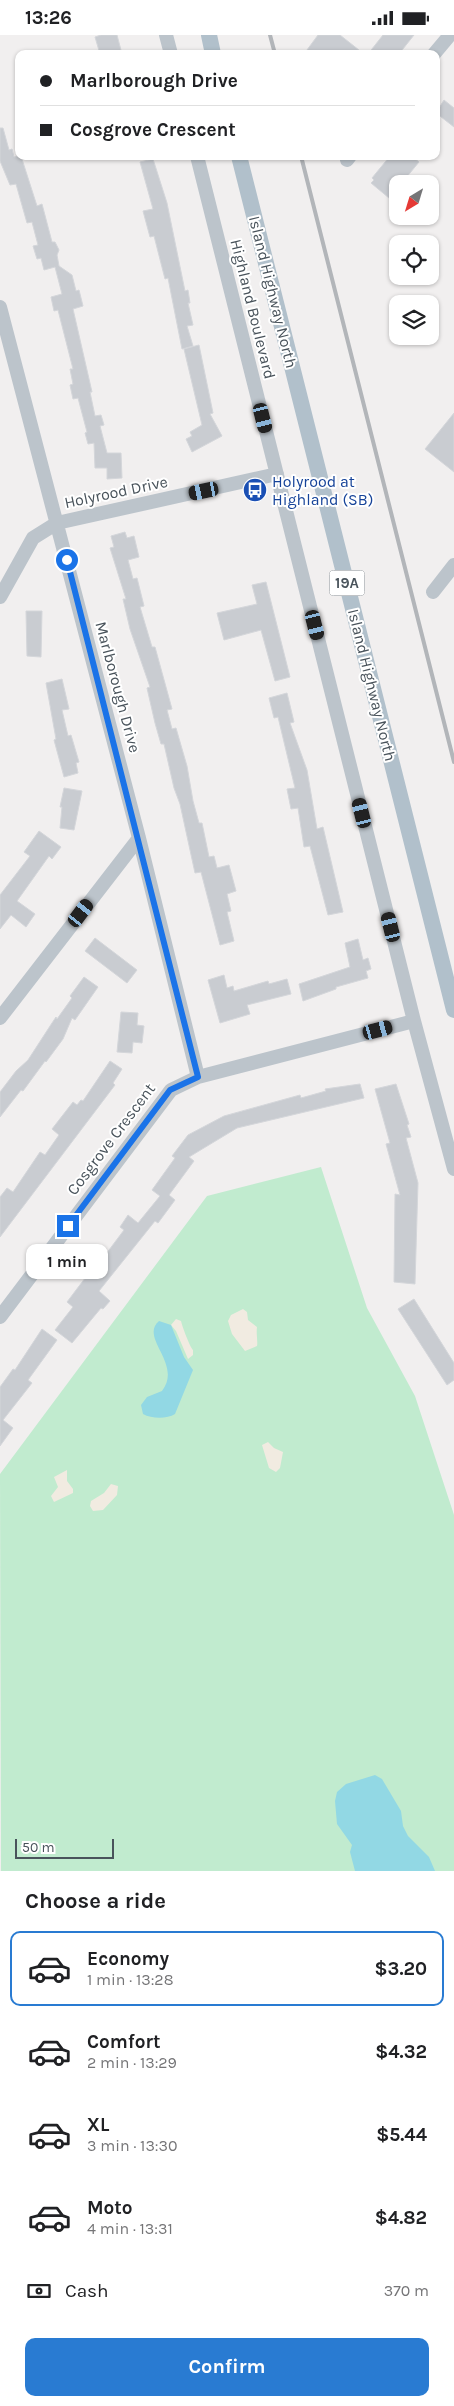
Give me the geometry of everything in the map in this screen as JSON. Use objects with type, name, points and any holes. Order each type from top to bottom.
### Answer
[{"type":"main road","points":[[208,35],[212,50]]},
{"type":"main road","name":"Island Highway North","points":[[240,160],[454,1010]]},
{"type":"street","points":[[166,35],[170,50]]},
{"type":"street","points":[[437,50],[450,35]]},
{"type":"street","name":"Highland Boulevard","points":[[198,160],[414,1021],[454,1169]]},
{"type":"street","name":"Marlborough Drive","points":[[0,307],[139,838],[198,1077]]},
{"type":"street","name":"Holyrood Drive","points":[[0,597],[33,538],[57,523],[277,475]]},
{"type":"street","points":[[433,592],[454,565]]},
{"type":"street","points":[[0,1018],[139,838]]},
{"type":"street","name":"Cosgrove Crescent","points":[[0,1317],[170,1090],[198,1077],[414,1021]]},
{"type":"green space","points":[[321,1167],[367,1308],[415,1396],[454,1515],[454,1871],[1,1871],[0,1474],[207,1196]]},
{"type":"sand","points":[[243,1309],[247,1312],[248,1320],[257,1327],[257,1346],[245,1351],[232,1334],[228,1321],[231,1315]]},
{"type":"sand","points":[[176,1319],[181,1321],[193,1350],[193,1355],[188,1359],[176,1331],[171,1325]]},
{"type":"sand","points":[[268,1442],[274,1448],[283,1452],[280,1468],[276,1472],[269,1468],[262,1445]]},
{"type":"sand","points":[[67,1470],[67,1481],[73,1489],[73,1493],[54,1502],[51,1496],[58,1487],[54,1477]]},
{"type":"sand","points":[[111,1484],[118,1486],[117,1495],[103,1510],[93,1511],[90,1506],[91,1501],[104,1493]]},
{"type":"water","points":[[159,1321],[171,1325],[184,1357],[193,1370],[175,1414],[159,1418],[143,1414],[141,1405],[147,1397],[162,1391],[167,1381],[168,1371],[154,1335],[154,1328]]},
{"type":"water","points":[[375,1775],[382,1779],[401,1811],[403,1826],[408,1836],[429,1857],[435,1871],[355,1871],[350,1852],[352,1845],[337,1824],[335,1801],[337,1792],[346,1784]]},
{"type":"building","points":[[117,35],[121,50],[99,50],[95,37]]},
{"type":"building","points":[[318,35],[340,35],[359,50],[307,50]]},
{"type":"building","points":[[383,35],[414,35],[402,50],[371,50]]},
{"type":"building","points":[[444,100],[454,108],[454,127],[440,116],[440,106]]},
{"type":"building","points":[[0,128],[3,128],[9,150],[12,149],[15,160],[22,160],[37,206],[42,204],[52,242],[55,242],[59,250],[57,255],[59,266],[72,275],[76,291],[79,290],[83,306],[73,309],[92,392],[90,392],[95,416],[101,415],[104,425],[100,426],[107,453],[121,453],[122,478],[107,479],[107,468],[95,468],[94,443],[88,444],[85,433],[87,432],[78,398],[73,399],[70,385],[73,384],[70,369],[73,369],[58,310],[54,311],[51,297],[62,294],[55,267],[44,270],[41,258],[37,259],[33,246],[38,245],[32,222],[27,223],[16,184],[10,185],[0,161]]},
{"type":"building","points":[[153,160],[167,203],[185,291],[188,290],[190,303],[188,303],[193,325],[187,326],[193,346],[182,349],[168,278],[165,279],[154,236],[150,237],[143,211],[153,209],[140,162]]},
{"type":"building","points":[[387,160],[417,160],[419,162],[408,175],[389,175],[389,198],[371,183],[374,180],[372,178]]},
{"type":"building","points":[[199,345],[213,413],[210,414],[222,436],[192,452],[186,439],[192,436],[190,432],[202,425],[184,349]]},
{"type":"building","points":[[454,413],[454,472],[425,449]]},
{"type":"building","points":[[125,532],[127,538],[134,536],[139,557],[128,560],[133,579],[137,578],[144,606],[140,607],[152,647],[155,647],[172,709],[167,710],[172,729],[176,728],[187,766],[193,801],[199,823],[202,823],[209,857],[214,856],[217,868],[229,865],[236,891],[227,894],[231,911],[227,912],[234,941],[220,945],[201,872],[195,873],[180,804],[174,788],[164,744],[161,744],[155,723],[147,688],[150,687],[130,629],[123,599],[126,599],[110,548],[114,547],[111,536]]},
{"type":"building","points":[[266,582],[290,677],[275,681],[261,630],[224,640],[217,613],[257,604],[252,585]]},
{"type":"building","points":[[26,611],[42,611],[41,657],[27,656]]},
{"type":"building","points":[[62,679],[69,709],[62,710],[68,736],[71,735],[79,762],[76,763],[78,773],[64,777],[54,740],[56,739],[46,683]]},
{"type":"building","points":[[287,693],[294,722],[290,723],[307,770],[317,829],[323,827],[343,912],[328,915],[310,846],[304,847],[298,808],[291,809],[287,789],[295,788],[278,717],[274,718],[269,698]]},
{"type":"building","points":[[64,788],[82,791],[74,830],[60,828],[62,807],[60,807]]},
{"type":"building","points":[[39,831],[61,847],[52,859],[49,856],[17,901],[35,914],[26,927],[11,915],[0,929],[0,895],[30,856],[24,852]]},
{"type":"building","points":[[95,938],[137,970],[127,983],[85,951]]},
{"type":"building","points":[[358,939],[363,960],[368,958],[371,969],[366,971],[368,978],[336,987],[336,989],[303,1001],[299,984],[350,967],[345,943]]},
{"type":"building","points":[[224,975],[227,988],[233,986],[234,991],[268,981],[269,984],[287,979],[291,994],[247,1005],[250,1014],[220,1023],[208,980]]},
{"type":"building","points":[[84,977],[98,987],[75,1020],[72,1018],[63,1039],[46,1062],[0,1117],[0,1092],[16,1071],[28,1060],[56,1017],[57,1019],[72,998],[70,996]]},
{"type":"building","points":[[121,1012],[138,1013],[137,1025],[144,1026],[142,1043],[133,1042],[132,1053],[117,1052]]},
{"type":"building","points":[[110,1061],[122,1069],[113,1083],[115,1085],[0,1237],[0,1197],[7,1188],[13,1192],[40,1152],[45,1155],[59,1135],[52,1129],[73,1102],[77,1105],[81,1100],[83,1101]]},
{"type":"building","points":[[360,1084],[364,1098],[237,1128],[189,1157],[194,1161],[169,1195],[175,1200],[158,1223],[155,1221],[99,1291],[110,1301],[103,1309],[101,1308],[72,1343],[55,1330],[73,1307],[67,1302],[124,1230],[120,1227],[128,1215],[138,1223],[160,1196],[152,1190],[175,1158],[172,1156],[188,1135],[224,1116],[300,1095],[301,1098],[326,1091],[325,1089]]},
{"type":"building","points":[[396,1084],[409,1124],[407,1125],[411,1137],[406,1138],[418,1183],[415,1284],[394,1282],[395,1194],[400,1195],[386,1144],[390,1143],[375,1089]]},
{"type":"building","points":[[414,1299],[454,1363],[454,1380],[447,1385],[398,1309]]},
{"type":"building","points":[[42,1329],[57,1340],[28,1380],[32,1383],[3,1420],[13,1428],[0,1446],[0,1387],[13,1369],[15,1370]]},
{"type":"railway","points":[[270,35],[274,50]]},
{"type":"railway","points":[[302,160],[454,762]]},
{"type":"place","name":"Holyrood at Highland (SB)","points":[[255,490]]},
{"type":"route","points":[[67,560],[139,838],[198,1077],[170,1090],[68,1226]]}]
